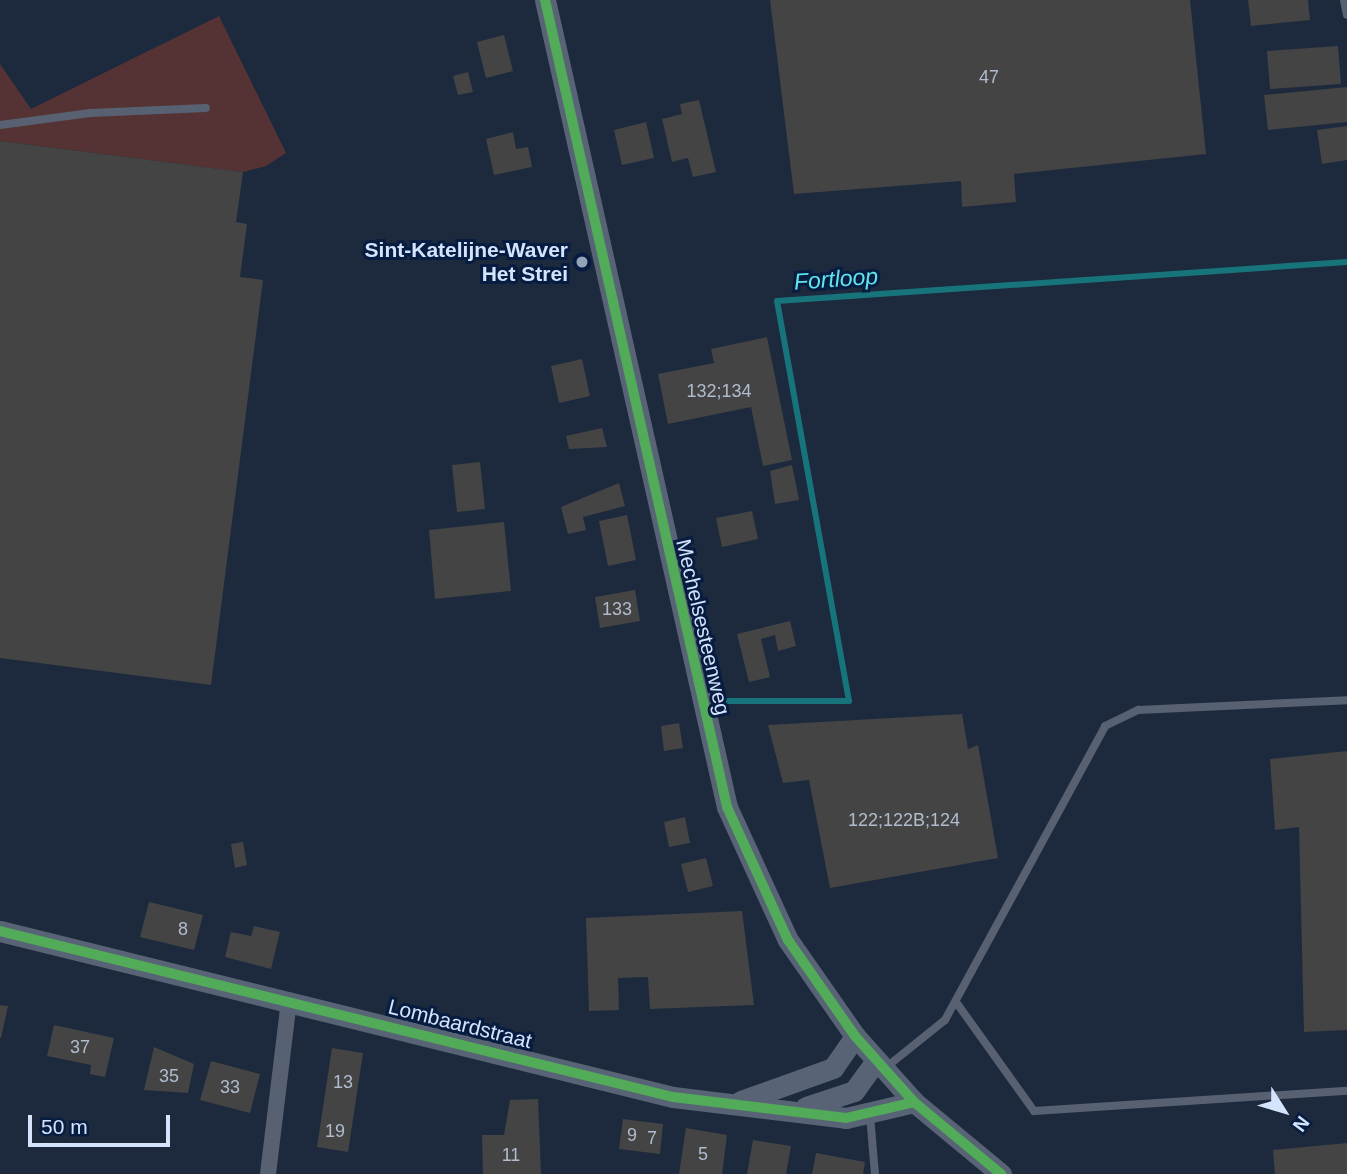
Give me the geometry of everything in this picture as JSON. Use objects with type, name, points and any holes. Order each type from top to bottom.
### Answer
[{"type":"street","name":"Mechelsesteenweg","points":[[545,0],[727,807],[788,940],[855,1036],[914,1102],[1002,1174]]},
{"type":"street","name":"Lombaardstraat","points":[[0,931],[725,1105],[846,1118],[870,1115],[914,1102]]},
{"type":"street","points":[[268,1174],[289,1000]]},
{"type":"street","points":[[725,1105],[815,1078],[834,1068],[855,1036]]},
{"type":"street","name":"Lombaardstraat","points":[[791,1110],[854,1091],[880,1065]]},
{"type":"lane","points":[[1344,0],[1347,15]]},
{"type":"lane","points":[[0,125],[90,113],[206,108]]},
{"type":"lane","points":[[880,1065],[944,1020],[956,1002],[1105,726],[1138,710],[1347,701]]},
{"type":"lane","points":[[956,1002],[1034,1111],[1347,1091]]},
{"type":"lane","points":[[870,1115],[875,1174]]},
{"type":"shaded area","points":[[219,16],[286,153],[266,166],[243,172],[0,141],[0,64],[31,109]]},
{"type":"building","points":[[770,0],[1190,0],[1206,154],[1014,174],[1016,202],[962,207],[961,181],[794,194]]},
{"type":"building","points":[[1248,0],[1308,0],[1310,20],[1251,26]]},
{"type":"building","points":[[504,35],[513,71],[486,78],[477,42]]},
{"type":"building","points":[[1338,46],[1341,84],[1270,89],[1267,51]]},
{"type":"building","points":[[468,72],[473,92],[458,95],[453,76]]},
{"type":"building","points":[[1347,87],[1347,122],[1268,130],[1264,95]]},
{"type":"building","points":[[699,100],[716,172],[693,177],[688,158],[672,162],[662,119],[682,114],[680,104]]},
{"type":"building","points":[[646,122],[654,158],[622,165],[614,130]]},
{"type":"building","points":[[1347,126],[1347,160],[1322,164],[1317,130]]},
{"type":"building","points":[[513,132],[516,149],[528,147],[532,167],[494,175],[486,139]]},
{"type":"building","points":[[0,141],[243,172],[236,222],[247,224],[240,277],[263,280],[211,685],[0,658]]},
{"type":"building","points":[[767,337],[792,460],[763,466],[751,407],[668,424],[658,374],[714,363],[711,349]]},
{"type":"building","points":[[582,359],[590,396],[559,403],[551,366]]},
{"type":"building","points":[[602,428],[607,447],[569,449],[566,436]]},
{"type":"building","points":[[480,462],[485,509],[457,512],[452,465]]},
{"type":"building","points":[[792,465],[799,500],[775,504],[770,471]]},
{"type":"building","points":[[619,483],[625,506],[583,517],[586,530],[568,534],[561,507]]},
{"type":"building","points":[[752,511],[758,539],[722,547],[716,518]]},
{"type":"building","points":[[627,515],[636,560],[608,566],[599,521]]},
{"type":"building","points":[[504,522],[511,591],[435,599],[429,530]]},
{"type":"building","points":[[635,590],[640,621],[600,628],[595,597]]},
{"type":"building","points":[[790,621],[796,646],[778,651],[775,635],[761,639],[770,677],[749,682],[737,634]]},
{"type":"building","points":[[962,714],[968,749],[978,745],[998,858],[830,888],[809,780],[783,783],[768,725]]},
{"type":"building","points":[[679,723],[683,748],[664,751],[661,726]]},
{"type":"building","points":[[1347,751],[1347,1030],[1304,1032],[1299,827],[1275,830],[1270,759]]},
{"type":"building","points":[[685,817],[690,843],[669,847],[664,822]]},
{"type":"building","points":[[243,842],[247,865],[235,868],[231,844]]},
{"type":"building","points":[[706,858],[713,886],[688,892],[681,864]]},
{"type":"building","points":[[149,902],[203,915],[194,950],[140,937]]},
{"type":"building","points":[[742,911],[754,1005],[650,1009],[648,977],[618,978],[619,1010],[589,1011],[586,918]]},
{"type":"building","points":[[254,926],[280,932],[271,969],[225,957],[231,932],[251,936]]},
{"type":"building","points":[[0,1005],[8,1006],[1,1038],[0,1038]]},
{"type":"building","points":[[54,1025],[114,1038],[105,1077],[90,1074],[91,1065],[47,1056]]},
{"type":"building","points":[[154,1047],[194,1064],[188,1093],[144,1090]]},
{"type":"building","points":[[332,1048],[363,1053],[348,1152],[317,1147]]},
{"type":"building","points":[[211,1061],[260,1074],[250,1113],[200,1100]]},
{"type":"building","points":[[538,1099],[541,1174],[483,1174],[482,1135],[504,1135],[510,1100]]},
{"type":"building","points":[[623,1119],[663,1124],[660,1154],[619,1149]]},
{"type":"building","points":[[686,1128],[727,1135],[722,1174],[679,1174]]},
{"type":"building","points":[[753,1140],[791,1146],[786,1174],[747,1174]]},
{"type":"building","points":[[1347,1143],[1347,1174],[1275,1174],[1273,1150]]},
{"type":"building","points":[[816,1153],[865,1162],[863,1174],[812,1174]]},
{"type":"waterway","name":"Fortloop","points":[[721,701],[849,701],[777,301],[1347,262]]},
{"type":"cycle path","points":[[545,0],[727,807],[788,940],[855,1036],[914,1102],[1001,1174]]},
{"type":"cycle path","points":[[0,931],[673,1097],[846,1118],[914,1102]]},
{"type":"place","name":"Sint-Katelijne-Waver Het Strei","points":[[582,262]]}]
